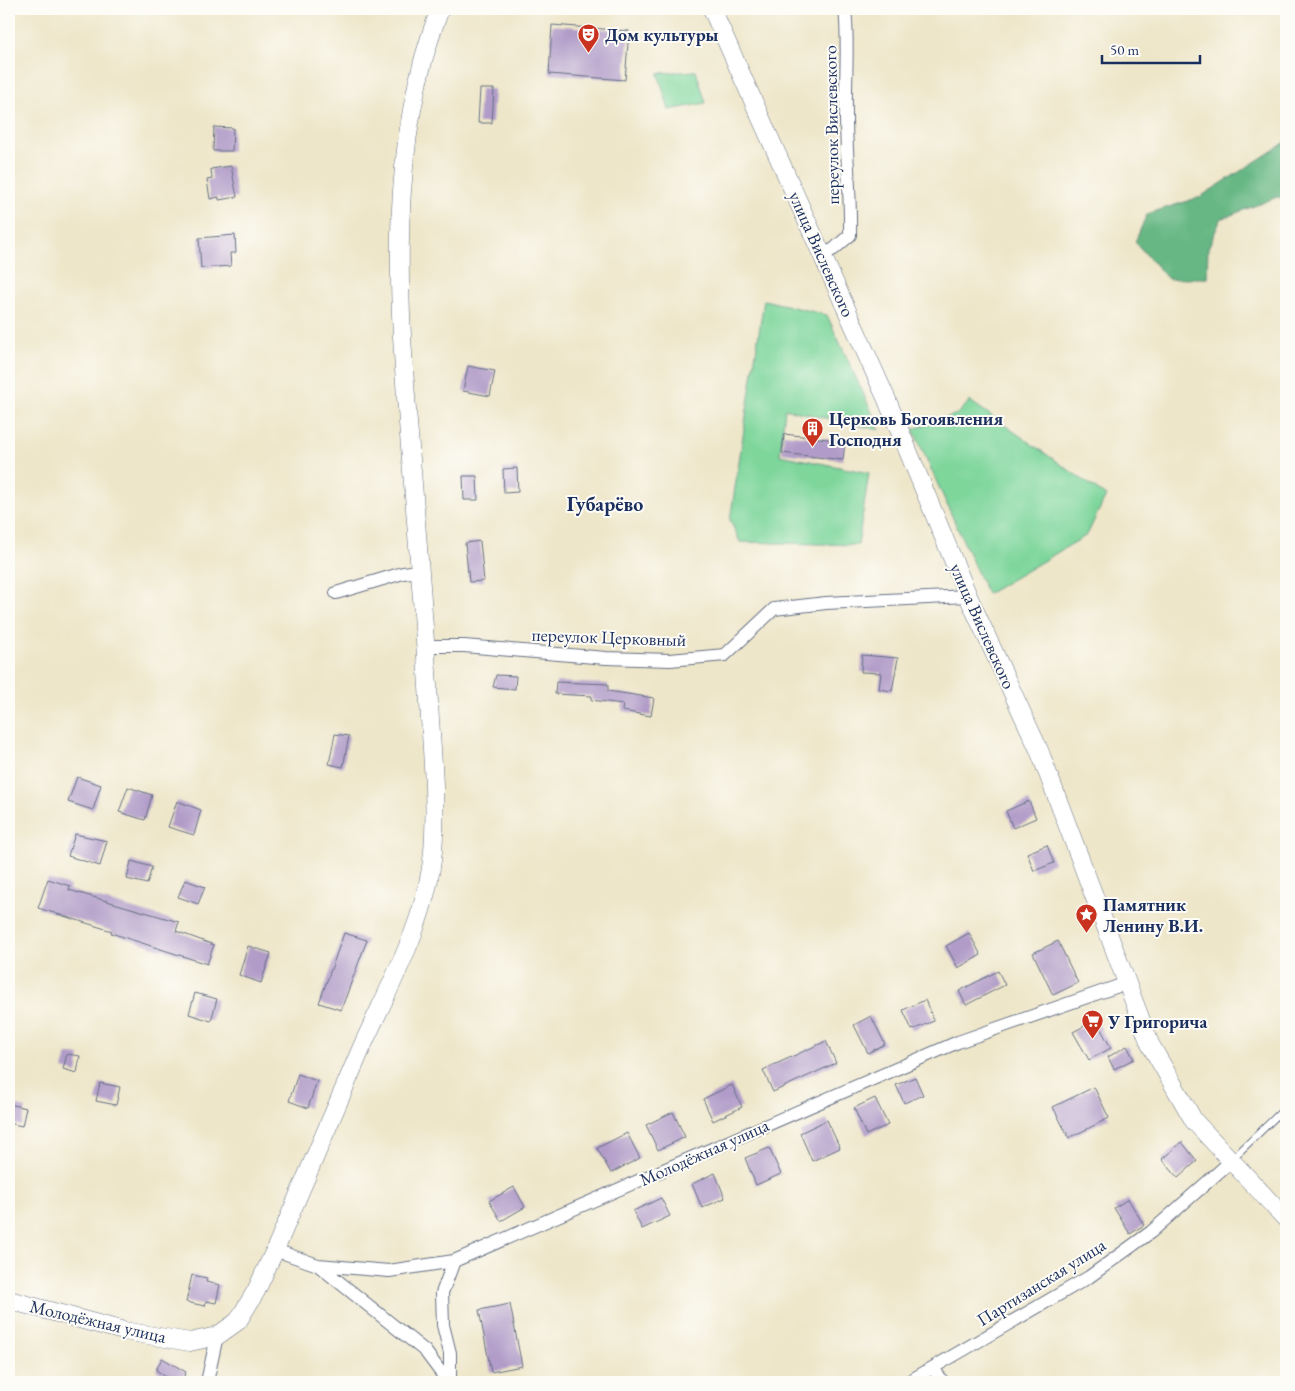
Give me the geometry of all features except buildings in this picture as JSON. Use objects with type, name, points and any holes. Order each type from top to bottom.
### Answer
[{"type":"main road","points":[[217,1336],[238,1321],[256,1291],[275,1250],[361,1049],[404,958],[420,916],[432,855],[435,803],[426,646],[404,365],[400,237],[402,177],[413,101],[429,36],[440,9]]},
{"type":"main road","name":"улица Вислевского","points":[[712,9],[887,400],[968,596],[1038,750],[1150,1044],[1194,1121],[1230,1162],[1286,1219]]},
{"type":"main road","name":"Молодёжная улица","points":[[9,1300],[124,1331],[190,1342],[217,1336]]},
{"type":"street","name":"переулок Вислевского","points":[[822,255],[834,249],[850,235],[851,204],[846,117],[847,28],[845,9]]},
{"type":"street","points":[[336,593],[404,574],[420,572]]},
{"type":"street","name":"переулок Церковный","points":[[426,646],[464,646],[606,658],[670,660],[725,655],[774,610],[826,604],[968,596]]},
{"type":"street","name":"Молодёжная улица","points":[[275,1250],[318,1265],[389,1271],[454,1261],[958,1042],[1127,983]]},
{"type":"street","name":"Партизанская улица","points":[[908,1382],[1089,1277],[1151,1232],[1230,1162]]},
{"type":"street","points":[[449,1382],[450,1353],[443,1325],[442,1293],[454,1261]]},
{"type":"street","points":[[318,1265],[425,1351],[449,1382]]},
{"type":"street","points":[[207,1382],[217,1336]]},
{"type":"street","points":[[933,1368],[944,1382]]},
{"type":"lane","points":[[1230,1162],[1286,1107]]},
{"type":"green space","points":[[696,71],[706,103],[669,110],[658,73]]},
{"type":"green space","points":[[1286,142],[1286,198],[1277,197],[1221,219],[1208,248],[1207,278],[1168,279],[1135,242],[1147,214],[1200,197]]},
{"type":"green space","points":[[764,300],[827,315],[880,430],[785,409],[780,455],[869,473],[858,545],[740,542],[730,520]]},
{"type":"green space","points":[[970,401],[1106,496],[1087,535],[987,594],[913,429],[957,414]]},
{"type":"place","name":"Дом культуры","points":[[589,53]]},
{"type":"place","name":"Церковь Богоявления Господня","points":[[813,447]]},
{"type":"place","name":"Памятник Ленину В.И.","points":[[1087,933]]},
{"type":"place","name":"У Григорича","points":[[1092,1040]]},
{"type":"district","name":"Губарёво","points":[[605,504]]}]
